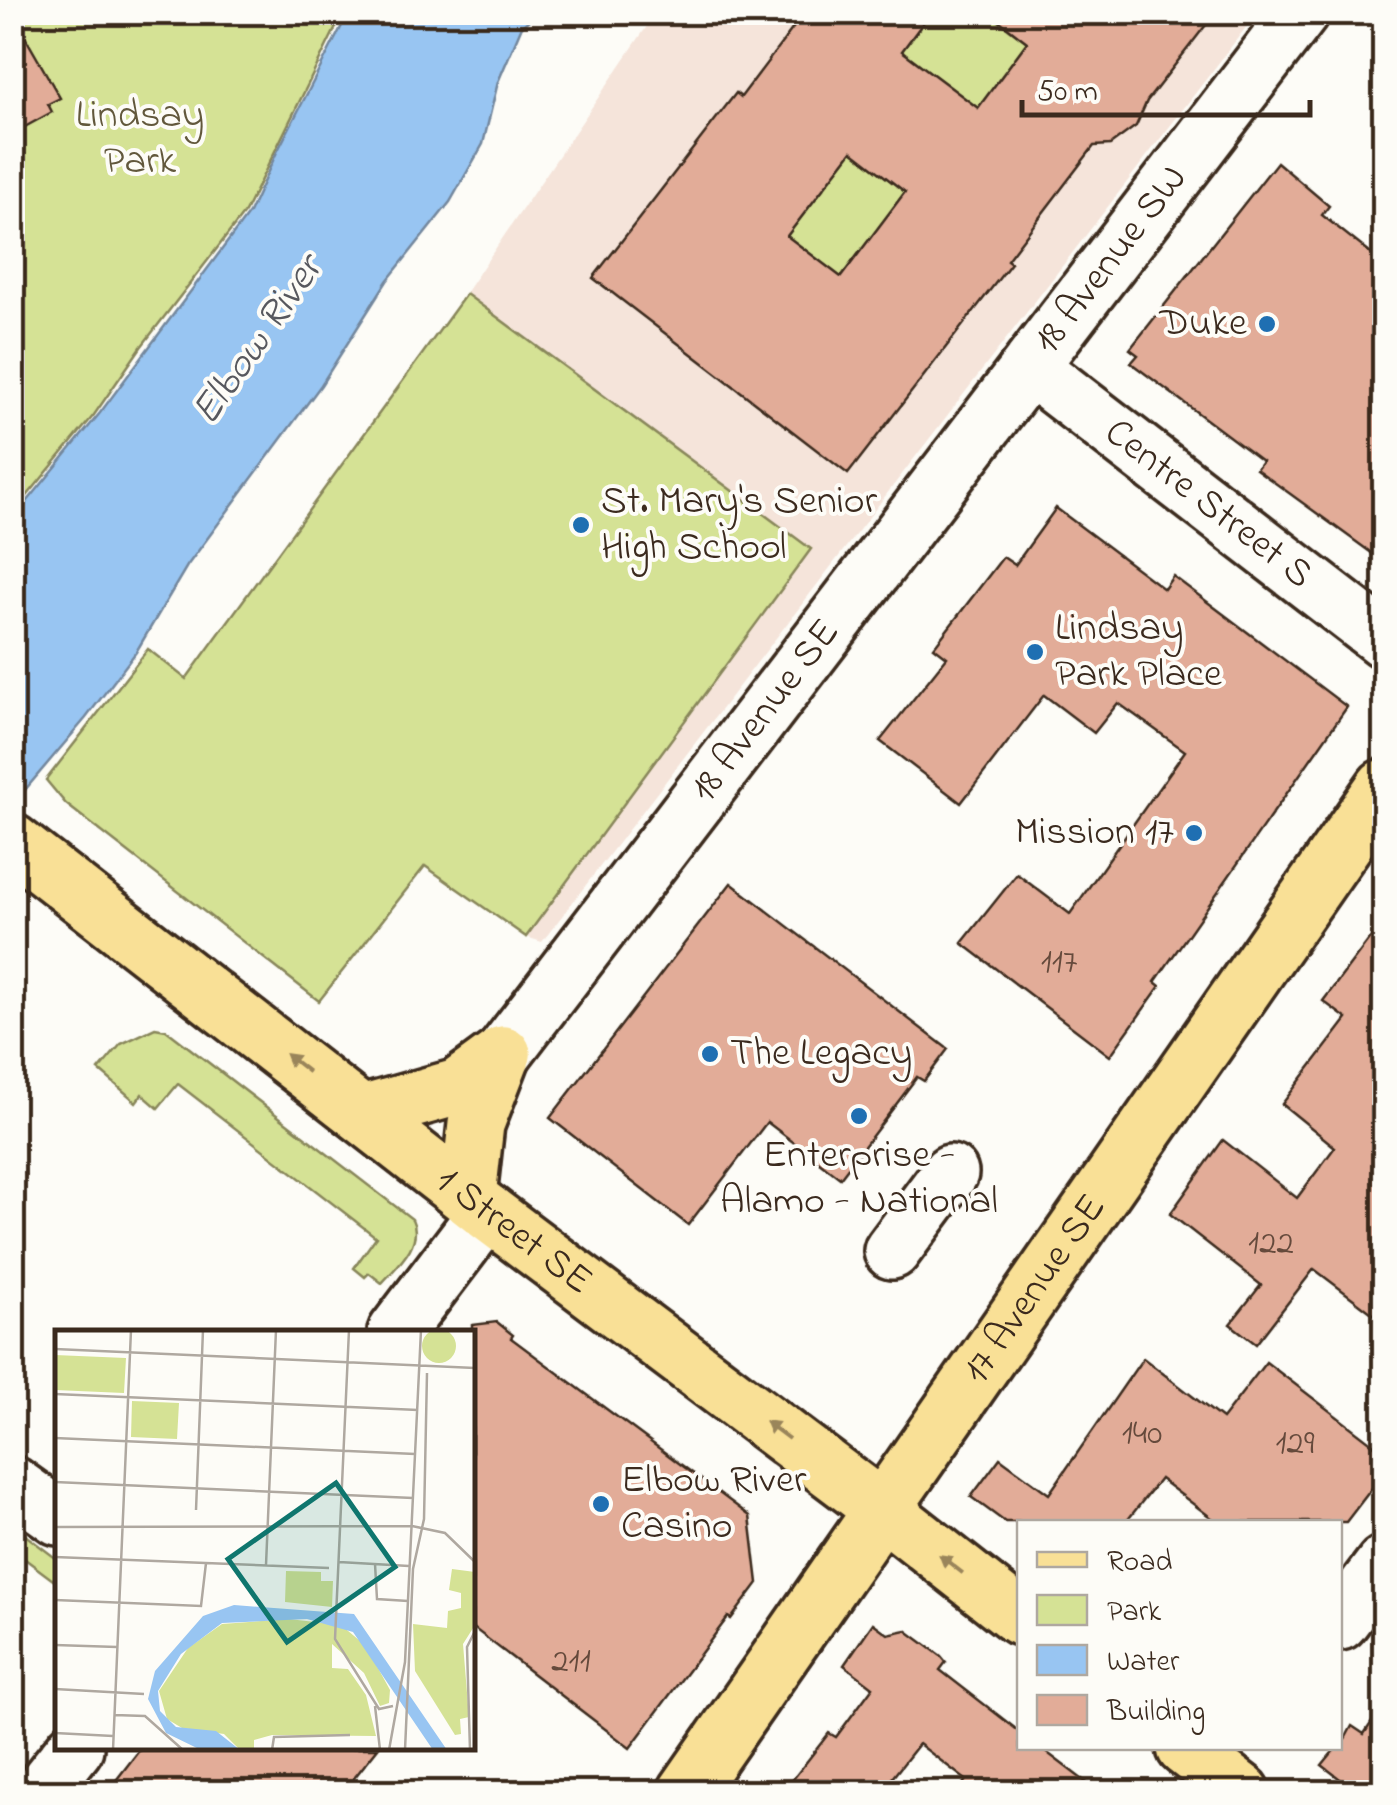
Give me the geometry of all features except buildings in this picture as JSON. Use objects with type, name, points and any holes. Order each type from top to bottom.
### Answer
[{"type":"main road","name":"17 Avenue SE","points":[[686,1792],[1384,787]]},
{"type":"main road","name":"1 Street SE","points":[[31,857],[477,1204],[1017,1615]]},
{"type":"main road","points":[[362,1114],[458,1087],[503,1054]]},
{"type":"main road","points":[[477,1204],[476,1124],[503,1054]]},
{"type":"street","name":"18 Avenue SW","points":[[1030,367],[1301,12]]},
{"type":"street","name":"Centre Street S","points":[[1030,367],[1384,640]]},
{"type":"street","name":"18 Avenue SE","points":[[503,1054],[1030,367]]},
{"type":"street","points":[[892,1251],[950,1173]]},
{"type":"street","points":[[397,1330],[477,1204]]},
{"type":"street","points":[[12,1484],[55,1515]]},
{"type":"street","points":[[1342,1619],[1384,1564]]},
{"type":"street","points":[[40,1792],[73,1750]]},
{"type":"shaded area","name":"St. Mary's Senior High School","points":[[656,13],[1257,13],[542,942],[526,937],[425,866],[186,680],[412,371]]},
{"type":"green space","name":"Lindsay Park","points":[[13,13],[343,13],[245,212],[94,415],[13,513]]},
{"type":"green space","points":[[931,13],[988,13],[1027,42],[978,108],[902,51]]},
{"type":"green space","points":[[852,151],[905,192],[841,277],[787,236]]},
{"type":"green space","points":[[466,294],[811,549],[526,937],[425,866],[319,1001],[66,804],[46,780],[148,649],[186,679]]},
{"type":"green space","points":[[155,1028],[166,1030],[412,1219],[412,1245],[382,1283],[354,1268],[376,1237],[178,1084],[158,1108],[142,1094],[136,1102],[99,1070],[121,1044]]},
{"type":"green space","points":[[12,1525],[55,1557],[53,1580],[13,1550]]},
{"type":"water","name":"Elbow River","points":[[349,12],[537,13],[522,26],[498,82],[483,144],[450,202],[387,281],[321,385],[187,566],[136,652],[13,804],[13,519],[100,413],[249,213]]},
{"type":"place","name":"Duke","points":[[1267,324]]},
{"type":"place","name":"St. Mary's Senior High School","points":[[581,525]]},
{"type":"place","name":"Lindsay Park Place","points":[[1035,652]]},
{"type":"place","name":"Mission 17","points":[[1194,833]]},
{"type":"place","name":"The Legacy","points":[[710,1054]]},
{"type":"place","name":"Enterprise - Alamo - National","points":[[859,1116]]},
{"type":"place","name":"Elbow River Casino","points":[[601,1504]]}]
